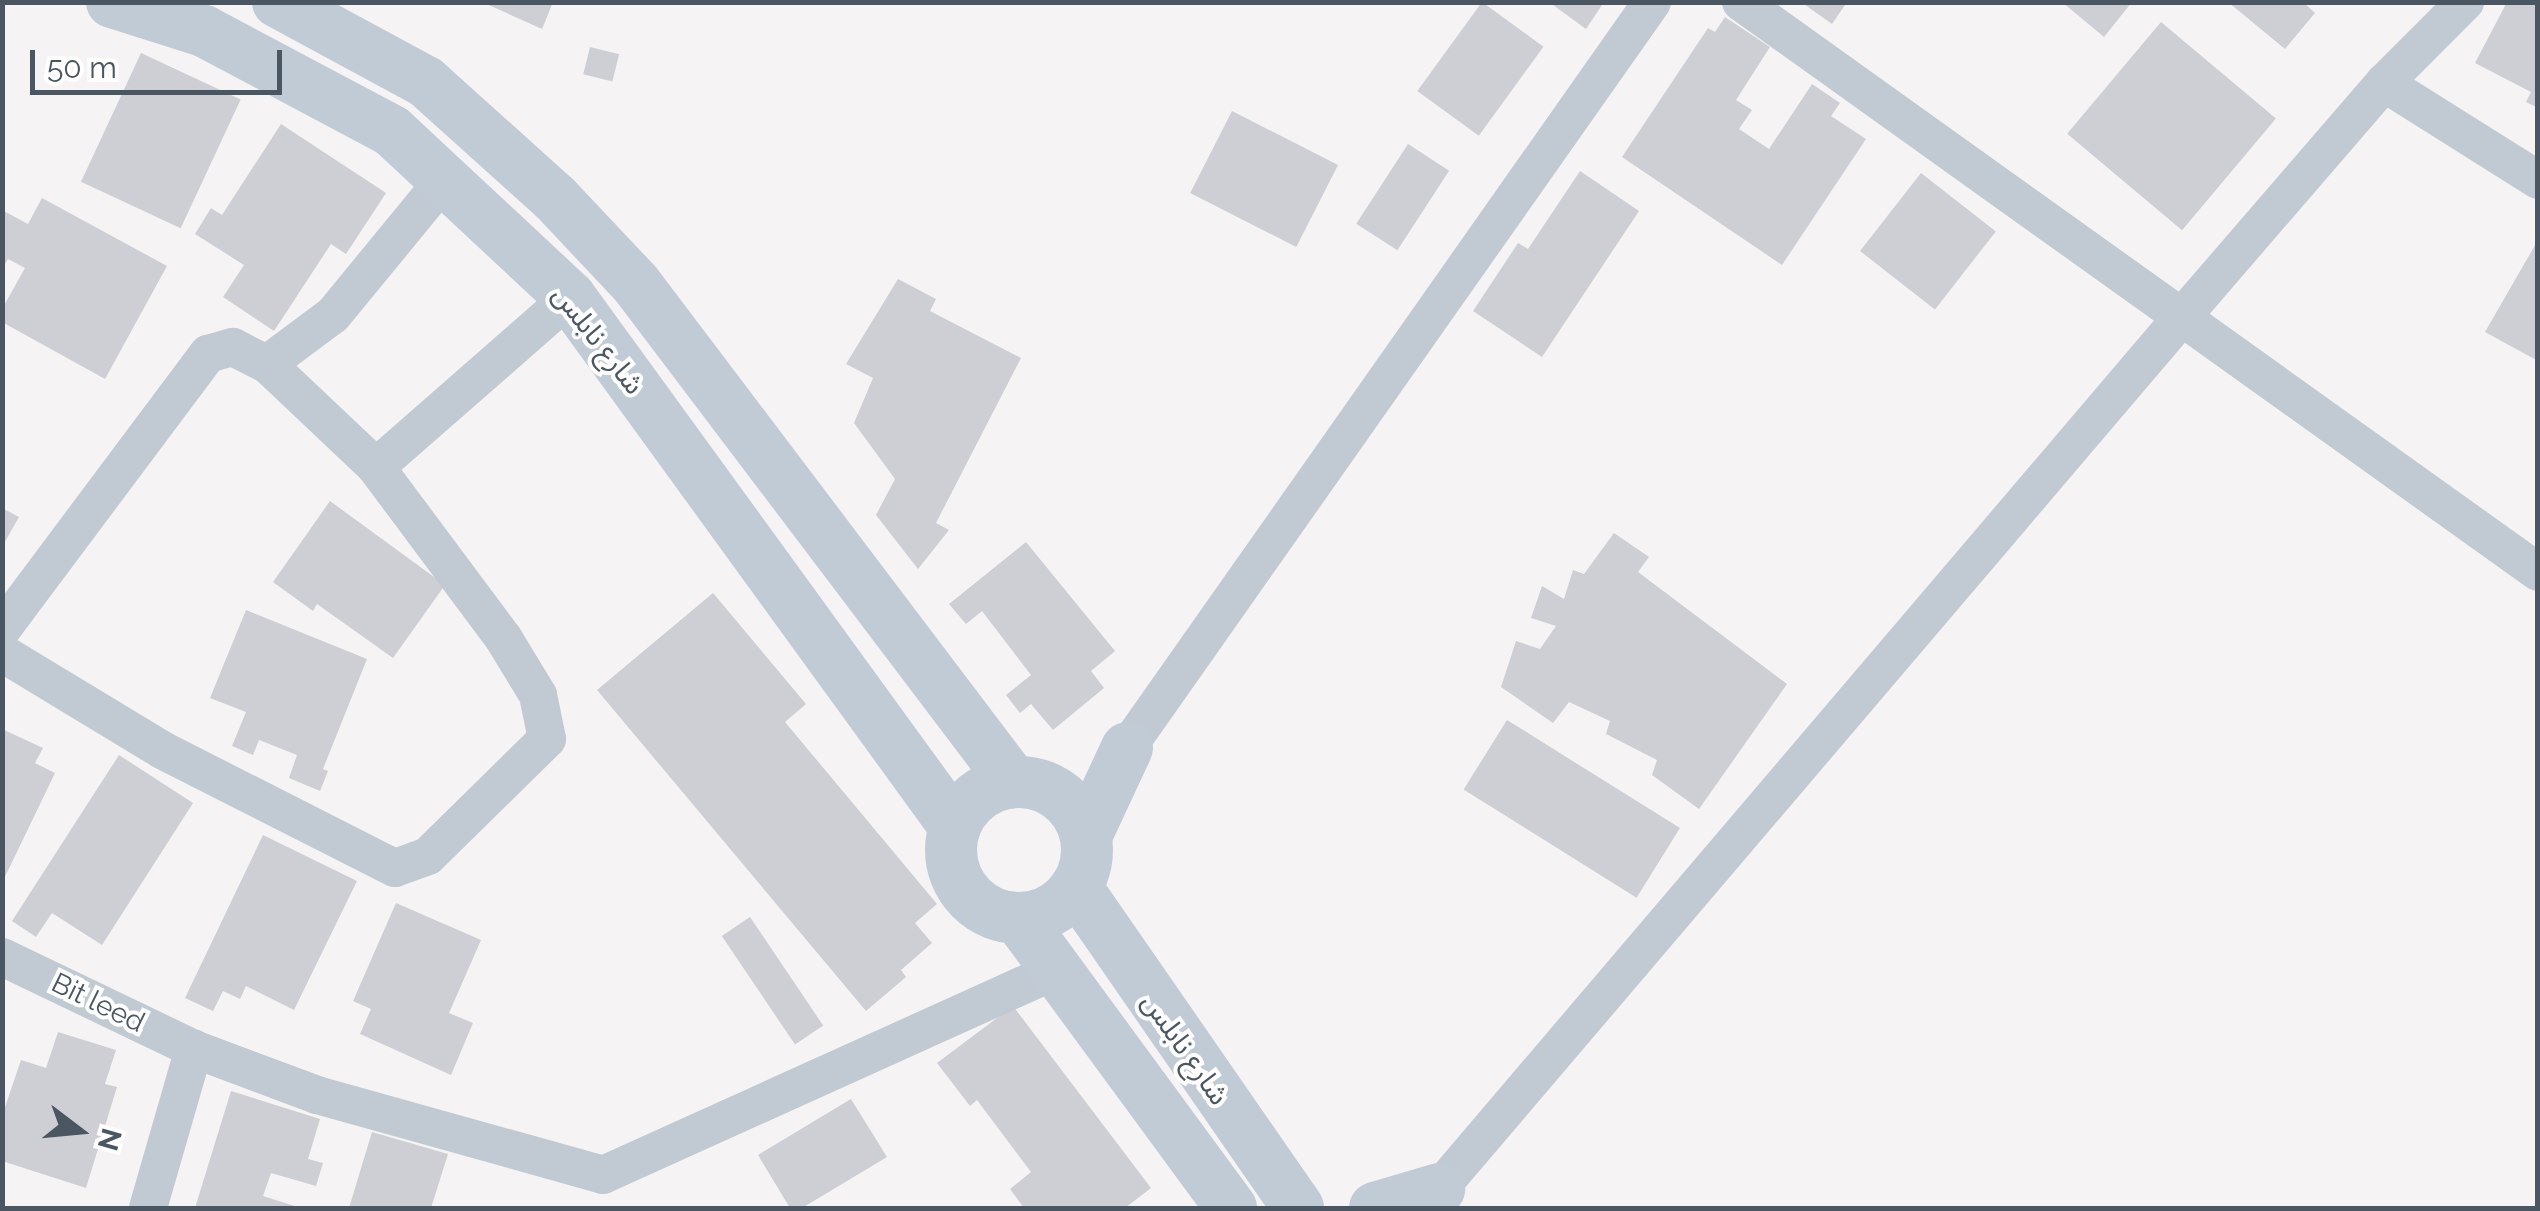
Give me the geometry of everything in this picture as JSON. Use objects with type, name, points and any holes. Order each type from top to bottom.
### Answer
[{"type":"main road","name":"شارع نابلس","points":[[112,2],[204,30],[392,131],[570,297],[955,827]]},
{"type":"main road","points":[[278,2],[426,82],[555,198],[636,284],[1028,784],[1070,806],[1086,836]]},
{"type":"main road","points":[[1127,748],[1086,836],[1076,887],[1052,910],[1019,918],[997,915],[963,890],[951,848],[955,827],[978,796],[1028,784],[1127,748]]},
{"type":"main road","name":"شارع نابلس","points":[[1076,887],[1308,1207]]},
{"type":"main road","name":"شارع نابلس","points":[[1019,918],[1060,968],[1231,1208]]},
{"type":"main road","points":[[1375,1208],[1435,1199]]},
{"type":"street","points":[[1127,748],[1652,2]]},
{"type":"street","points":[[1740,2],[2538,572]]},
{"type":"street","points":[[1435,1199],[2180,318],[2384,83],[2465,2]]},
{"type":"street","points":[[2384,83],[2538,180]]},
{"type":"street","points":[[266,364],[333,316],[444,180]]},
{"type":"street","points":[[376,468],[570,297]]},
{"type":"street","points":[[2,629],[208,354],[233,347],[266,364],[376,468],[504,638],[538,695],[547,738],[428,856],[394,868],[162,750],[2,653]]},
{"type":"street","name":"Bit leed","points":[[2,957],[194,1049],[601,1192]]},
{"type":"street","points":[[601,1192],[1060,968]]},
{"type":"street","points":[[148,1208],[194,1049]]},
{"type":"building","points":[[482,2],[553,2],[542,29]]},
{"type":"building","points":[[1482,2],[1543,47],[1479,136],[1417,91]]},
{"type":"building","points":[[1549,2],[1604,2],[1586,29]]},
{"type":"building","points":[[1801,2],[1847,2],[1832,24]]},
{"type":"building","points":[[2062,2],[2132,2],[2104,37]]},
{"type":"building","points":[[2228,2],[2303,2],[2315,13],[2285,49]]},
{"type":"building","points":[[2507,2],[2538,4],[2538,108],[2526,102],[2531,92],[2475,63]]},
{"type":"building","points":[[1725,17],[1770,47],[1736,100],[1752,110],[1739,129],[1769,149],[1812,84],[1840,103],[1831,116],[1866,139],[1782,265],[1622,157],[1708,28],[1715,32]]},
{"type":"building","points":[[2161,22],[2276,118],[2182,230],[2067,134]]},
{"type":"building","points":[[590,47],[619,54],[612,81],[583,74]]},
{"type":"building","points":[[141,53],[241,99],[181,228],[81,182]]},
{"type":"building","points":[[1232,111],[1338,165],[1296,247],[1190,193]]},
{"type":"building","points":[[281,124],[386,193],[346,254],[331,244],[274,331],[223,297],[244,265],[195,234],[211,208],[222,215]]},
{"type":"building","points":[[1408,144],[1449,171],[1397,250],[1356,224]]},
{"type":"building","points":[[1580,171],[1639,211],[1542,357],[1473,311],[1518,243],[1528,249]]},
{"type":"building","points":[[1921,173],[1996,231],[1935,310],[1860,251]]},
{"type":"building","points":[[42,198],[167,266],[105,379],[2,322],[2,309],[25,268],[8,259],[2,269],[2,210],[28,224]]},
{"type":"building","points":[[2538,240],[2538,361],[2485,332]]},
{"type":"building","points":[[898,279],[936,299],[930,311],[1021,358],[936,523],[949,530],[918,569],[876,515],[895,479],[854,423],[873,378],[846,364]]},
{"type":"building","points":[[330,501],[445,585],[393,658],[317,604],[313,611],[273,582]]},
{"type":"building","points":[[2,508],[19,517],[2,547]]},
{"type":"building","points":[[1614,533],[1649,557],[1638,572],[1787,684],[1699,809],[1652,775],[1657,760],[1606,734],[1610,721],[1569,702],[1553,723],[1501,687],[1516,641],[1540,649],[1556,626],[1531,618],[1542,586],[1564,599],[1573,570],[1584,574]]},
{"type":"building","points":[[1026,542],[1115,651],[1091,671],[1104,688],[1053,730],[1031,704],[1020,713],[1006,695],[1031,675],[982,611],[966,624],[949,604]]},
{"type":"building","points":[[713,593],[806,704],[785,722],[937,904],[915,923],[932,943],[901,970],[906,977],[866,1011],[597,690]]},
{"type":"building","points":[[246,610],[367,659],[323,769],[328,771],[320,791],[289,778],[297,755],[259,740],[253,755],[232,746],[246,712],[210,698]]},
{"type":"building","points":[[1507,720],[1680,828],[1637,898],[1464,790]]},
{"type":"building","points":[[2,729],[43,748],[35,763],[55,773],[2,883]]},
{"type":"building","points":[[119,755],[193,803],[102,945],[52,913],[36,937],[12,921]]},
{"type":"building","points":[[263,835],[357,881],[294,1010],[246,986],[240,999],[223,991],[213,1011],[185,998]]},
{"type":"building","points":[[396,903],[481,940],[449,1013],[473,1023],[451,1075],[360,1034],[371,1009],[353,1001]]},
{"type":"building","points":[[750,917],[823,1026],[795,1045],[722,936]]},
{"type":"building","points":[[1013,1006],[1151,1188],[1125,1208],[1024,1208],[1010,1189],[1031,1172],[977,1100],[970,1106],[937,1063]]},
{"type":"building","points":[[58,1032],[116,1050],[105,1084],[117,1087],[86,1188],[2,1161],[2,1116],[21,1060],[46,1068]]},
{"type":"building","points":[[231,1091],[320,1119],[308,1159],[323,1163],[316,1186],[271,1173],[263,1196],[301,1208],[195,1208]]},
{"type":"building","points":[[851,1099],[887,1157],[802,1208],[790,1208],[758,1155]]},
{"type":"building","points":[[372,1132],[448,1154],[431,1208],[349,1208]]}]
